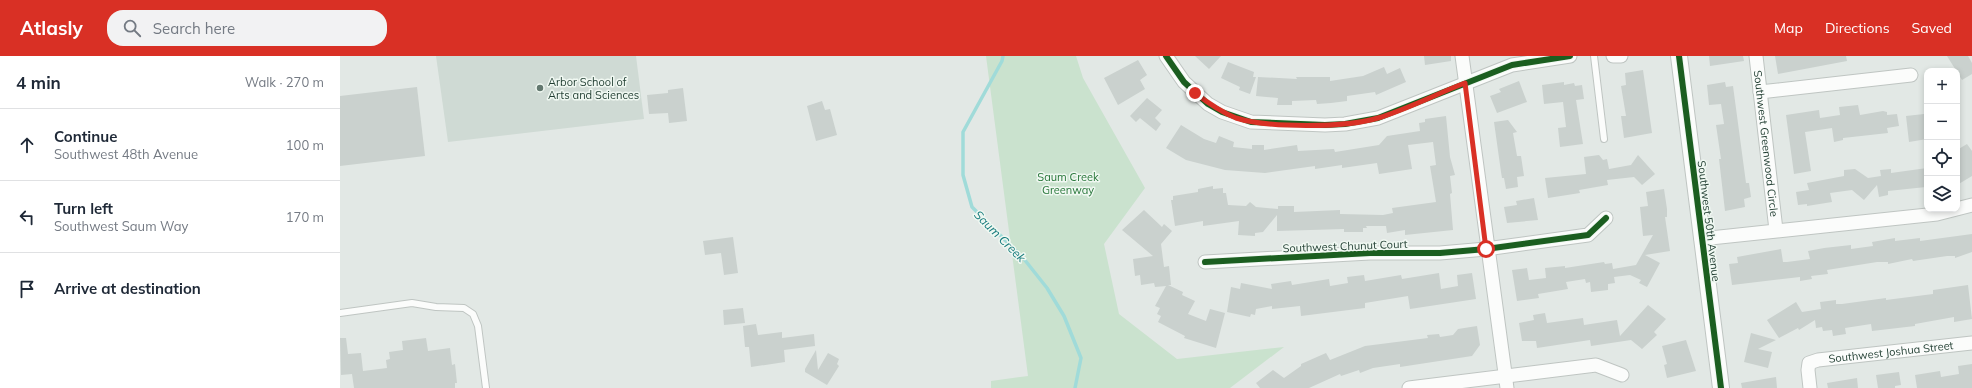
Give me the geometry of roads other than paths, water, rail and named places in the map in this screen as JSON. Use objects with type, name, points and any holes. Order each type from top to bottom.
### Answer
[{"type":"street","points":[[1166,56],[1184,82],[1208,104],[1235,117],[1251,122],[1270,124],[1324,125],[1362,122],[1378,118],[1465,83],[1519,64],[1570,56]]},
{"type":"street","points":[[1462,56],[1486,249],[1506,382]]},
{"type":"street","points":[[1613,56],[1621,56]]},
{"type":"street","name":"Southwest 50th Avenue","points":[[1679,56],[1721,388]]},
{"type":"street","name":"Southwest Greenwood Circle","points":[[1756,56],[1776,230]]},
{"type":"street","points":[[1760,92],[1911,75]]},
{"type":"street","name":"Southwest Greenwood Circle","points":[[1701,239],[1937,214],[1972,205]]},
{"type":"street","name":"Southwest Chunut Court","points":[[1205,262],[1370,253],[1440,253],[1486,249],[1588,235],[1606,218]]},
{"type":"street","name":"Southwest Joshua Street","points":[[1810,388],[1808,370],[1810,363],[1827,359],[1972,343]]},
{"type":"street","points":[[1408,388],[1506,382],[1596,366],[1622,376]]},
{"type":"lane","points":[[1594,56],[1604,139]]},
{"type":"lane","points":[[340,313],[412,303],[436,307],[464,308],[473,314],[478,326],[486,388]]},
{"type":"waterway","name":"Saum Creek","points":[[1003,56],[1002,61],[963,132],[963,175],[972,207],[1024,259],[1047,288],[1064,316],[1081,358],[1075,388]]},
{"type":"place","name":"Arbor School of Arts and Sciences","points":[[540,88]]},
{"type":"park label","name":"Saum Creek Greenway","points":[[1068,183]]}]
